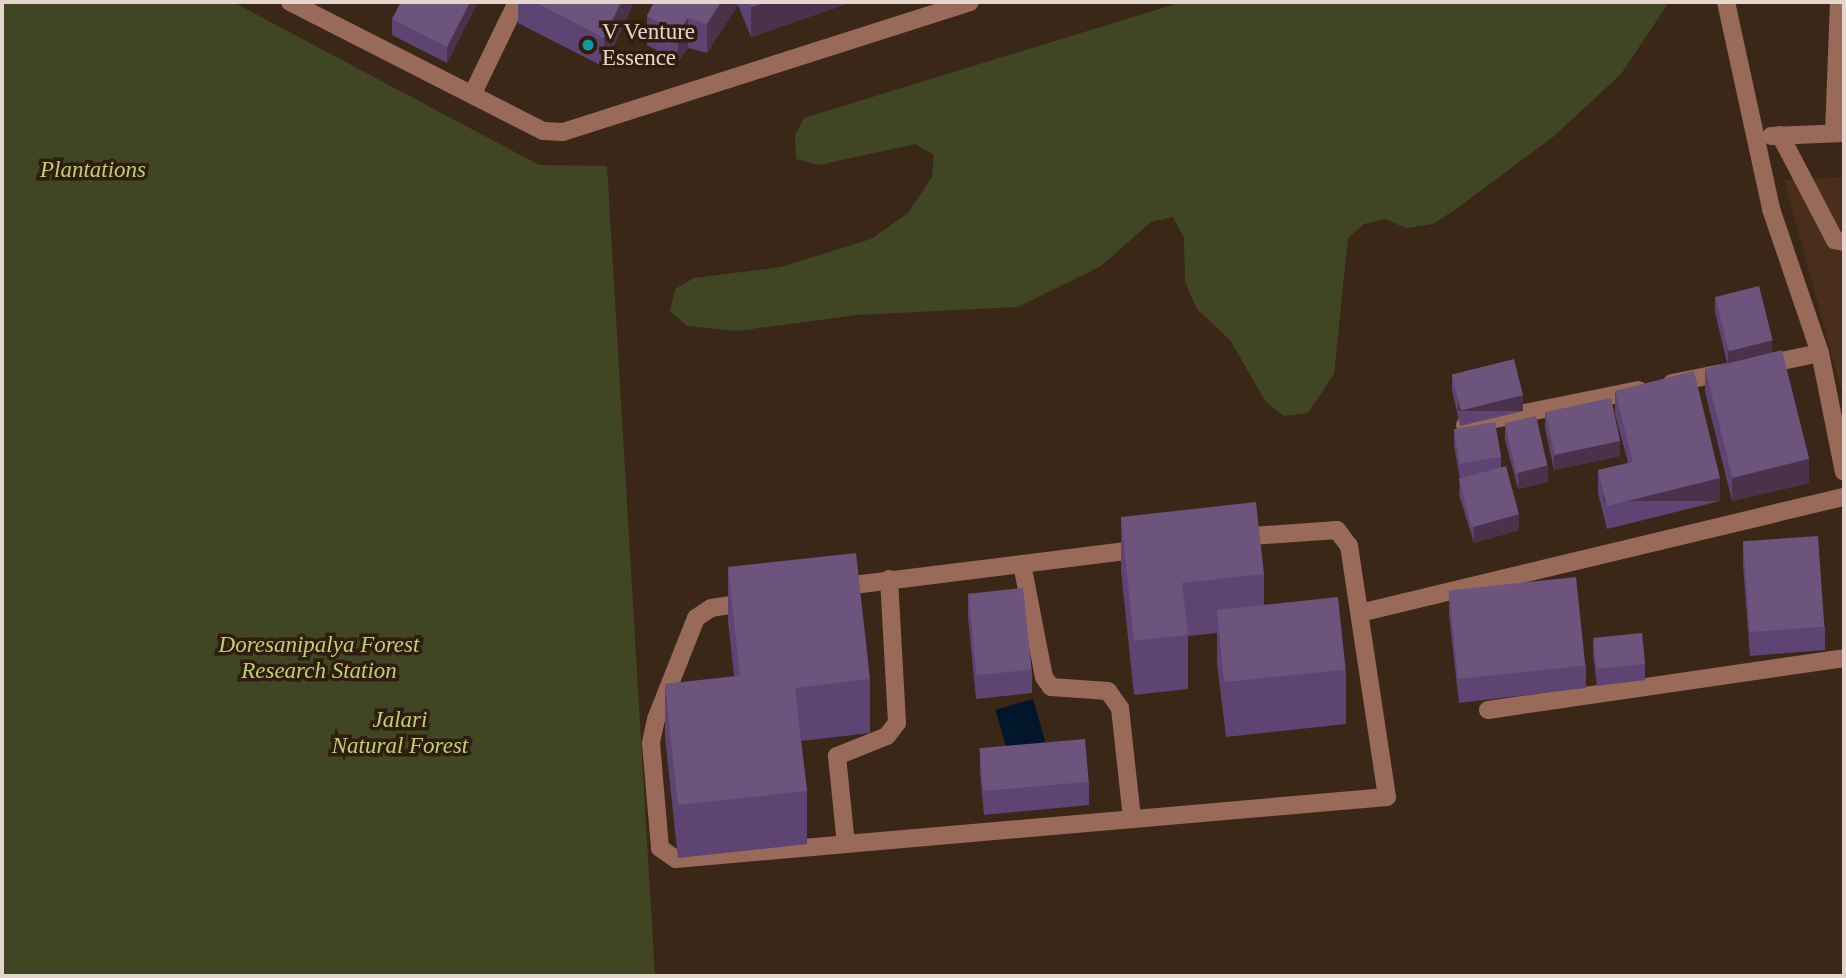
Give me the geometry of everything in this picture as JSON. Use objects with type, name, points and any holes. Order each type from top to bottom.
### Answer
[{"type":"street","points":[[290,2],[314,7],[543,131],[575,130],[970,2]]},
{"type":"street","points":[[472,93],[517,2]]},
{"type":"street","points":[[1726,2],[1771,209],[1820,353],[1844,472]]},
{"type":"street","points":[[1756,136],[1839,133],[1839,2]]},
{"type":"street","points":[[1780,135],[1835,240],[1844,242]]},
{"type":"street","points":[[1465,425],[1820,353]]},
{"type":"street","points":[[1364,612],[1844,497]]},
{"type":"street","points":[[766,599],[711,608],[696,618],[651,743],[660,848],[676,859],[1387,797],[1364,612],[1349,546],[1337,530],[1303,528],[1209,540]]},
{"type":"street","points":[[821,590],[889,579],[1169,545]]},
{"type":"street","points":[[1022,564],[1044,677],[1051,687],[1108,691],[1120,708],[1132,819]]},
{"type":"street","points":[[846,844],[837,757],[887,736],[897,723],[889,579]]},
{"type":"street","points":[[1489,710],[1844,658]]},
{"type":"shaded area","points":[[1844,177],[1844,399],[1784,180]]},
{"type":"green space","name":"Doresanipalya Forest Research Station","points":[[2,2],[233,2],[539,165],[607,166],[655,976],[2,976]]},
{"type":"green space","points":[[1182,2],[1669,2],[1621,74],[1553,137],[1456,209],[1433,224],[1406,228],[1385,219],[1364,224],[1348,238],[1334,374],[1308,413],[1284,416],[1266,402],[1230,340],[1197,309],[1185,282],[1184,238],[1173,217],[1151,222],[1101,266],[1018,307],[856,315],[737,331],[687,326],[670,311],[675,289],[694,278],[781,267],[871,239],[908,213],[932,177],[934,155],[915,144],[819,165],[796,159],[795,136],[804,118]]},
{"type":"water","points":[[1033,699],[1051,762],[1014,773],[996,710]]},
{"type":"building","points":[[401,2],[470,2],[447,47],[392,19]]},
{"type":"building","points":[[535,2],[621,2],[604,38]]},
{"type":"building","points":[[654,2],[721,2],[707,24],[688,18],[678,32],[647,16]]},
{"type":"building","points":[[749,2],[767,2],[751,7]]},
{"type":"building","points":[[1759,286],[1773,340],[1729,351],[1715,297]]},
{"type":"building","points":[[1782,350],[1809,459],[1732,478],[1705,369]]},
{"type":"building","points":[[1514,359],[1523,395],[1461,410],[1452,374]]},
{"type":"building","points":[[1694,371],[1720,478],[1607,506],[1598,470],[1633,462],[1615,391]]},
{"type":"building","points":[[1611,398],[1620,441],[1555,455],[1545,412]]},
{"type":"building","points":[[1536,416],[1547,466],[1516,473],[1505,423]]},
{"type":"building","points":[[1495,422],[1501,456],[1460,464],[1454,429]]},
{"type":"building","points":[[1506,466],[1519,514],[1472,527],[1459,479]]},
{"type":"building","points":[[1256,502],[1264,574],[1182,583],[1188,635],[1134,641],[1121,517]]},
{"type":"building","points":[[1818,536],[1824,627],[1750,632],[1743,541]]},
{"type":"building","points":[[856,553],[870,679],[795,688],[807,791],[678,805],[665,684],[740,676],[728,567]]},
{"type":"building","points":[[1576,577],[1585,666],[1458,679],[1449,590]]},
{"type":"building","points":[[1023,588],[1032,670],[977,675],[968,594]]},
{"type":"building","points":[[1338,597],[1346,670],[1224,682],[1217,610]]},
{"type":"building","points":[[1642,633],[1645,664],[1597,669],[1593,638]]},
{"type":"building","points":[[1085,739],[1089,782],[983,791],[979,748]]},
{"type":"place","name":"V Venture Essence","points":[[588,45]]},
{"type":"park label","name":"Plantations","points":[[93,170]]},
{"type":"park label","name":"Jalari Natural Forest","points":[[400,733]]}]
